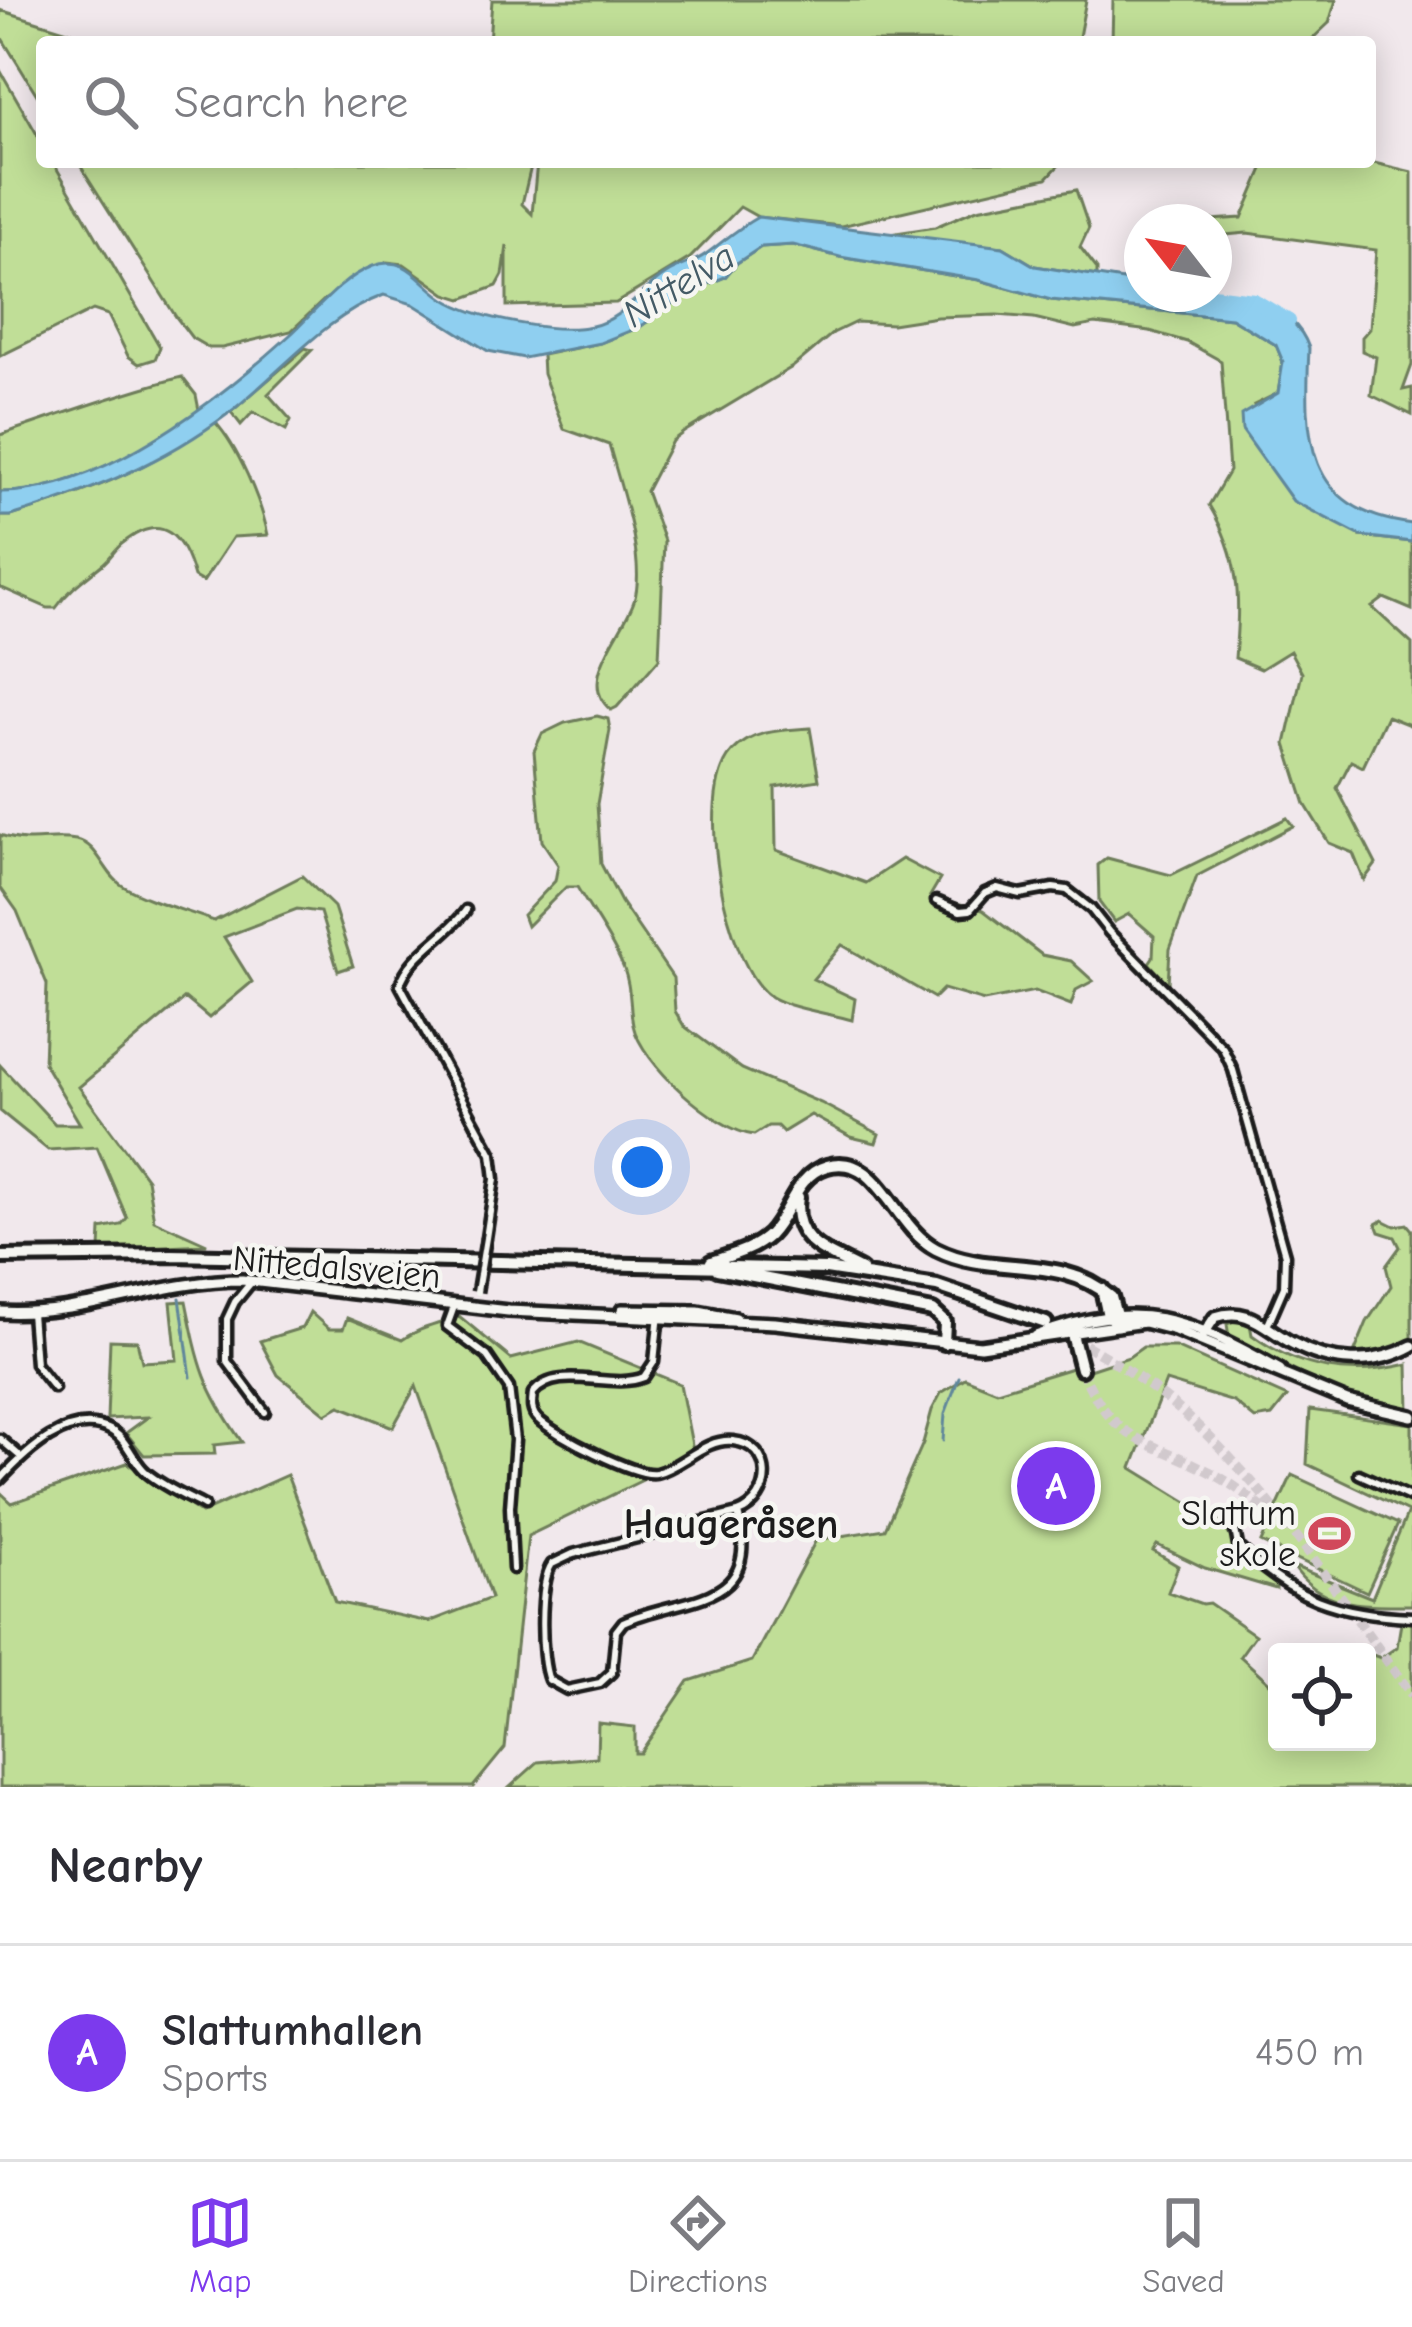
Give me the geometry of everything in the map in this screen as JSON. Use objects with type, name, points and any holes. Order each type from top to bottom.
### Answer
[{"type":"highway","points":[[702,1265],[760,1242],[779,1222],[799,1188],[822,1167],[854,1166],[873,1178],[908,1228],[934,1248],[973,1261],[1058,1269],[1102,1289],[1115,1318]]},
{"type":"highway","points":[[799,1188],[796,1214],[806,1239],[825,1254],[867,1273]]},
{"type":"highway","points":[[0,1260],[702,1265],[867,1273],[952,1289],[1046,1323]]},
{"type":"highway","points":[[702,1265],[742,1277],[928,1309],[945,1322],[944,1343]]},
{"type":"highway","points":[[1074,1329],[1082,1369]]},
{"type":"main road","name":"Nittedalsveien","points":[[0,1312],[31,1313],[200,1282],[253,1280],[475,1307],[658,1315],[988,1346],[1115,1318],[1206,1337],[1353,1403],[1412,1416]]},
{"type":"main road","points":[[1206,1337],[1228,1313],[1246,1314],[1304,1349],[1353,1361],[1383,1359],[1412,1346]]},
{"type":"street","points":[[936,901],[960,911],[970,910],[997,888],[1020,894],[1067,890],[1091,909],[1223,1048],[1283,1241],[1283,1286],[1267,1326]]},
{"type":"street","points":[[466,910],[407,969],[400,985],[492,1154],[495,1179],[475,1307]]},
{"type":"street","points":[[253,1280],[227,1319],[226,1361],[266,1412]]},
{"type":"street","points":[[455,1304],[446,1326],[487,1356],[511,1396],[513,1569]]},
{"type":"street","points":[[31,1313],[35,1364],[54,1388]]},
{"type":"street","points":[[658,1315],[652,1366],[644,1377],[623,1382],[549,1381],[533,1393],[534,1413],[639,1472],[665,1469],[717,1443],[743,1444],[757,1454],[766,1478],[757,1502],[738,1513],[573,1554],[552,1564],[544,1579],[544,1664],[549,1680],[566,1690],[600,1683],[612,1672],[616,1631],[623,1622],[718,1592],[736,1573],[742,1556],[738,1513]]},
{"type":"street","points":[[0,1480],[51,1435],[100,1427],[119,1438],[141,1469],[204,1506]]},
{"type":"street","points":[[0,1438],[22,1457]]},
{"type":"street","points":[[1359,1474],[1412,1498]]},
{"type":"street","points":[[1234,1524],[1238,1546],[1299,1594],[1353,1613],[1412,1617]]},
{"type":"green space","points":[[492,0],[1086,0],[1079,36],[489,36]]},
{"type":"green space","points":[[1113,0],[1336,0],[1329,23],[1315,36],[1112,36]]},
{"type":"green space","points":[[0,10],[84,36],[36,36],[36,93],[0,35]]},
{"type":"green space","points":[[0,70],[36,133],[36,168],[56,168],[160,347],[155,359],[139,364],[128,356],[108,315],[93,310],[0,356]]},
{"type":"green space","points":[[1376,163],[1412,172],[1412,365],[1403,390],[1412,388],[1412,415],[1371,395],[1376,357],[1362,351],[1362,337],[1370,328],[1376,250],[1232,234],[1232,219],[1242,218],[1263,168],[1376,168]]},
{"type":"green space","points":[[82,168],[531,168],[522,204],[532,214],[536,168],[1056,168],[1047,178],[841,226],[758,217],[740,207],[690,258],[616,303],[507,306],[507,246],[497,286],[462,299],[446,294],[404,264],[387,262],[324,300],[291,331],[209,348],[192,338]]},
{"type":"green space","points":[[1076,190],[1089,228],[1080,247],[1097,276],[1035,266],[1003,247],[883,235],[935,227],[977,209]]},
{"type":"green space","points":[[793,245],[979,280],[1051,300],[1124,307],[1124,312],[1231,318],[1276,345],[1283,362],[1278,393],[1254,405],[1360,536],[1412,542],[1412,610],[1384,598],[1372,607],[1412,644],[1412,726],[1387,716],[1363,767],[1351,761],[1337,788],[1376,864],[1364,880],[1353,853],[1329,843],[1305,804],[1286,744],[1302,673],[1290,651],[1261,669],[1235,658],[1238,616],[1233,561],[1209,505],[1229,471],[1221,361],[1187,342],[1150,331],[1095,324],[1075,328],[997,315],[892,324],[856,322],[833,333],[794,366],[684,432],[672,441],[646,491],[664,541],[659,659],[611,710],[601,698],[600,671],[634,601],[635,545],[609,445],[564,429],[543,374],[542,355],[600,343],[640,327],[689,292],[725,277],[761,247]]},
{"type":"green space","points":[[305,348],[312,350],[268,394],[291,420],[286,430],[253,412],[241,425],[231,412]]},
{"type":"green space","points":[[182,377],[196,395],[199,410],[155,439],[79,477],[0,492],[0,435]]},
{"type":"green space","points":[[215,422],[248,475],[268,535],[233,537],[203,582],[194,577],[178,540],[161,529],[150,529],[120,545],[56,608],[0,587],[0,516],[117,478]]},
{"type":"green space","points":[[597,716],[608,719],[610,730],[597,804],[601,864],[673,978],[675,1011],[684,1026],[742,1069],[879,1134],[876,1143],[851,1137],[811,1115],[783,1132],[768,1126],[754,1135],[720,1121],[682,1093],[639,1040],[624,969],[577,887],[566,887],[527,926],[523,915],[555,881],[558,865],[542,841],[534,751],[542,734]]},
{"type":"green space","points":[[810,728],[819,780],[775,787],[776,850],[866,883],[902,859],[940,879],[930,896],[983,910],[1042,955],[1071,961],[1093,981],[1076,990],[1071,1005],[1035,991],[984,1001],[943,989],[934,998],[842,945],[813,979],[855,999],[852,1020],[771,997],[755,980],[728,917],[715,840],[715,804],[721,773],[740,745],[768,732]]},
{"type":"green space","points":[[1287,818],[1293,826],[1197,876],[1170,949],[1168,984],[1149,963],[1154,936],[1129,914],[1114,922],[1099,902],[1098,865],[1107,858],[1171,875]]},
{"type":"green space","points":[[0,835],[84,842],[123,886],[214,921],[302,876],[334,907],[353,966],[338,971],[320,912],[297,909],[224,937],[252,982],[209,1018],[185,998],[79,1087],[147,1179],[154,1220],[207,1244],[100,1249],[101,1229],[121,1225],[127,1218],[97,1147],[48,1150],[0,1111],[0,1065],[55,1124],[80,1124],[44,1063],[47,984],[17,911],[0,887]]},
{"type":"green space","points":[[1383,1220],[1395,1226],[1407,1224],[1412,1230],[1412,1338],[1353,1356],[1367,1322],[1391,1286],[1386,1266],[1400,1247],[1395,1237],[1379,1232],[1376,1224]]},
{"type":"green space","points":[[186,1301],[205,1376],[242,1442],[214,1445],[215,1454],[144,1455],[126,1433],[148,1417],[107,1419],[110,1340],[137,1341],[142,1362],[177,1360],[171,1302]]},
{"type":"green space","points":[[310,1312],[329,1329],[343,1329],[347,1318],[402,1340],[459,1316],[511,1359],[578,1342],[680,1384],[694,1455],[528,1536],[505,1748],[473,1787],[0,1787],[0,1492],[12,1503],[127,1463],[201,1513],[287,1475],[335,1602],[429,1622],[491,1598],[416,1386],[393,1427],[340,1406],[326,1414],[278,1375],[260,1341],[302,1328]]},
{"type":"green space","points":[[1227,1324],[1250,1324],[1252,1335],[1270,1347],[1326,1368],[1366,1370],[1408,1364],[1409,1412],[1340,1394],[1229,1337]]},
{"type":"green space","points":[[1143,1347],[1175,1347],[1287,1397],[1272,1416],[1255,1419],[1234,1402],[1166,1381],[1132,1468],[1223,1524],[1243,1559],[1276,1579],[1276,1589],[1205,1568],[1157,1545],[1153,1551],[1178,1566],[1168,1592],[1209,1603],[1255,1635],[1240,1656],[1268,1682],[1268,1751],[1376,1751],[1376,1656],[1381,1658],[1397,1647],[1401,1623],[1412,1622],[1412,1787],[510,1787],[538,1762],[597,1757],[598,1723],[635,1727],[635,1753],[640,1753],[689,1681],[752,1661],[816,1540],[885,1529],[941,1393],[965,1378],[997,1391],[1129,1357]]},
{"type":"green space","points":[[1310,1410],[1412,1424],[1412,1605],[1361,1604],[1330,1597],[1304,1580],[1293,1566],[1372,1598],[1408,1512],[1307,1464]]},
{"type":"green space","name":"Slattum skole","points":[[1292,1475],[1398,1524],[1367,1592],[1261,1542]]},
{"type":"water","name":"Nittelva","points":[[758,217],[1003,247],[1035,266],[1124,280],[1124,307],[1051,300],[979,280],[793,245],[761,247],[725,277],[689,292],[640,327],[600,343],[524,358],[488,351],[413,304],[384,295],[341,318],[248,398],[178,447],[97,486],[0,516],[0,492],[78,477],[118,460],[193,414],[290,335],[339,287],[373,266],[385,263],[406,268],[440,296],[481,314],[577,328],[613,317],[666,274],[701,257]]},
{"type":"water","name":"Nittelva","points":[[1232,296],[1237,297],[1281,313],[1298,328],[1309,348],[1308,411],[1318,464],[1330,485],[1349,503],[1376,516],[1412,524],[1412,542],[1361,536],[1293,501],[1242,430],[1241,415],[1278,393],[1283,362],[1276,345],[1231,318],[1171,312],[1232,312]]},
{"type":"waterway","name":"Nittelva","points":[[1232,297],[1254,300],[1289,321]]},
{"type":"waterway","points":[[180,1298],[191,1377]]},
{"type":"waterway","points":[[943,1441],[945,1414],[959,1377]]},
{"type":"tunnel","points":[[1046,1323],[1150,1386],[1235,1463],[1297,1538],[1412,1695]]},
{"type":"tunnel","points":[[1081,1369],[1106,1413],[1120,1426],[1218,1476],[1272,1516]]},
{"type":"place","name":"Slattumhallen","points":[[1056,1486]]},
{"type":"place","name":"Slattum skole","points":[[1330,1533]]},
{"type":"district","name":"Haugeråsen","points":[[731,1523]]}]
